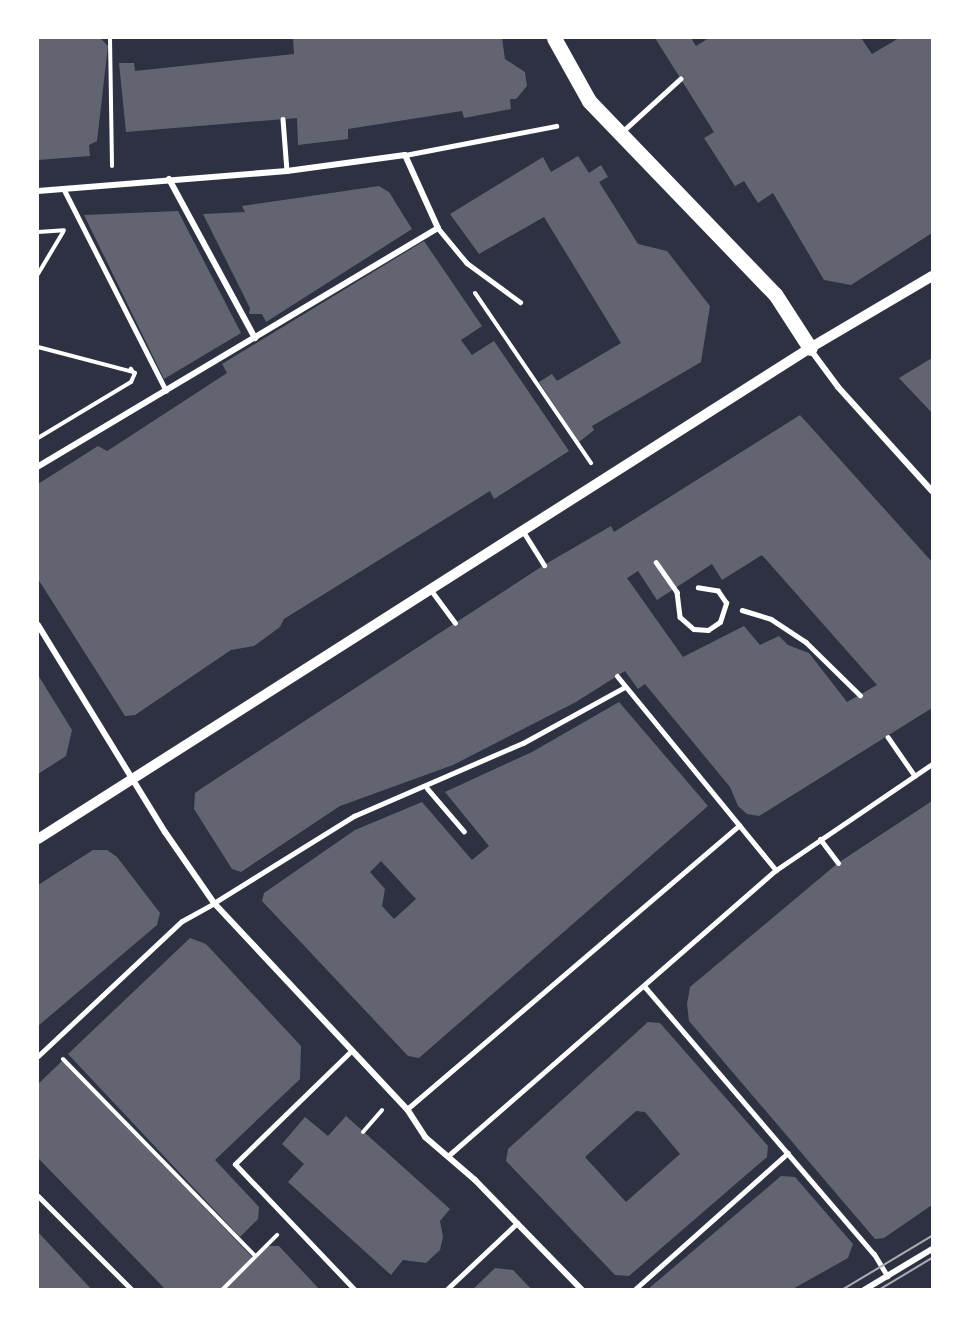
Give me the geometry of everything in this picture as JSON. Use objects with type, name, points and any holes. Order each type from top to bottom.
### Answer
[{"type":"main road","points":[[554,38],[589,101],[775,294],[810,348]]},
{"type":"street","points":[[38,191],[287,171],[405,155],[556,126]]},
{"type":"street","points":[[38,466],[438,228],[405,155]]},
{"type":"street","points":[[169,179],[255,338]]},
{"type":"street","points":[[64,190],[166,391]]},
{"type":"street","points":[[38,839],[430,589],[524,533],[810,348],[933,276]]},
{"type":"street","points":[[810,348],[838,387],[933,491]]},
{"type":"street","points":[[524,533],[544,565]]},
{"type":"street","points":[[430,589],[455,623]]},
{"type":"street","points":[[38,625],[131,778],[214,903],[407,1109],[425,1137],[449,1155],[582,1290]]},
{"type":"street","points":[[617,676],[776,870]]},
{"type":"street","points":[[449,1155],[776,870],[933,764]]},
{"type":"street","points":[[407,1109],[739,825]]},
{"type":"street","points":[[820,839],[838,863]]},
{"type":"street","points":[[38,1056],[183,921],[214,903]]},
{"type":"street","points":[[644,986],[874,1254],[887,1276]]},
{"type":"street","points":[[351,1051],[236,1164],[355,1290]]},
{"type":"street","points":[[634,1290],[788,1153]]},
{"type":"street","points":[[38,1196],[132,1290]]},
{"type":"street","points":[[446,1290],[517,1223]]},
{"type":"street","points":[[864,1290],[933,1249]]},
{"type":"lane","points":[[620,134],[680,79]]},
{"type":"lane","points":[[283,119],[287,171]]},
{"type":"lane","points":[[438,228],[467,263],[520,302]]},
{"type":"lane","points":[[656,562],[677,592],[680,617],[694,629],[708,630],[720,622],[726,603],[718,591],[698,588]]},
{"type":"lane","points":[[742,610],[771,619],[806,642],[860,694]]},
{"type":"lane","points":[[214,903],[354,816],[427,788],[523,743],[626,687]]},
{"type":"lane","points":[[888,737],[915,776]]},
{"type":"lane","points":[[427,788],[464,831]]},
{"type":"path","points":[[110,38],[112,186]]},
{"type":"path","points":[[38,274],[64,230],[68,213],[64,190]]},
{"type":"path","points":[[38,232],[64,230]]},
{"type":"path","points":[[64,230],[68,237]]},
{"type":"path","points":[[470,286],[604,482]]},
{"type":"path","points":[[38,346],[133,372]]},
{"type":"path","points":[[38,438],[131,382],[133,372],[128,362]]},
{"type":"path","points":[[50,1045],[255,1256]]},
{"type":"path","points":[[363,1132],[394,1095]]},
{"type":"path","points":[[222,1290],[290,1222]]},
{"type":"building","points":[[38,38],[100,38],[108,46],[97,141],[89,145],[90,156],[38,160]]},
{"type":"building","points":[[293,38],[502,38],[505,59],[525,72],[527,86],[516,99],[510,99],[511,109],[464,118],[462,111],[348,129],[348,139],[298,145],[297,118],[126,132],[119,63],[134,63],[135,71],[294,54]]},
{"type":"building","points":[[655,38],[691,38],[696,46],[709,38],[861,38],[872,54],[899,38],[932,38],[932,233],[851,285],[824,280],[773,193],[758,203],[744,181],[735,186],[704,138],[714,132]]},
{"type":"building","points":[[578,156],[589,173],[601,165],[608,177],[599,182],[638,244],[667,251],[710,306],[701,362],[592,426],[594,430],[579,442],[539,382],[552,374],[557,381],[621,343],[544,217],[479,254],[450,214],[543,157],[551,172]]},
{"type":"building","points":[[379,186],[389,192],[412,229],[266,322],[262,314],[249,314],[250,308],[203,214],[245,212],[242,206]]},
{"type":"building","points":[[178,211],[241,333],[164,379],[84,215]]},
{"type":"building","points":[[424,241],[482,326],[461,340],[472,355],[494,341],[569,451],[494,499],[490,491],[284,619],[280,627],[254,646],[231,650],[135,715],[125,716],[38,579],[38,484],[98,446],[107,451],[115,446],[227,373],[222,364]]},
{"type":"building","points":[[932,358],[932,413],[899,378]]},
{"type":"building","points":[[800,415],[932,562],[932,708],[759,816],[747,814],[738,806],[730,787],[645,684],[638,689],[625,671],[576,702],[453,765],[340,806],[241,872],[232,869],[194,809],[195,793],[544,565],[611,526],[614,532]],"holes":[[[762,555],[877,685],[847,702],[809,653],[788,645],[779,636],[760,645],[744,626],[683,657],[627,578],[638,571],[657,600],[712,564],[722,580]]]},
{"type":"building","points":[[38,675],[72,730],[66,756],[38,774]]},
{"type":"building","points":[[619,702],[708,806],[419,1058],[408,1056],[262,901],[264,893],[355,830],[422,802],[472,860],[489,846],[445,792],[532,752]],"holes":[[[381,861],[416,899],[394,919],[382,906],[385,889],[370,872]]]},
{"type":"building","points":[[932,801],[932,1205],[884,1238],[875,1239],[689,1021],[687,1004],[690,987],[838,863]]},
{"type":"building","points":[[93,850],[107,850],[117,857],[160,913],[157,925],[38,1026],[38,885]]},
{"type":"building","points":[[190,938],[206,944],[301,1046],[300,1079],[215,1160],[259,1207],[258,1219],[240,1237],[68,1054]]},
{"type":"building","points":[[648,1022],[660,1023],[768,1146],[767,1157],[629,1276],[615,1275],[506,1161],[508,1149]],"holes":[[[636,1111],[645,1112],[680,1154],[626,1202],[585,1157]]]},
{"type":"building","points":[[63,1060],[253,1258],[267,1246],[279,1246],[320,1290],[166,1290],[38,1158],[38,1084]]},
{"type":"building","points":[[346,1116],[450,1209],[440,1221],[443,1237],[440,1250],[426,1263],[403,1260],[391,1275],[288,1182],[304,1164],[282,1144],[305,1117],[328,1136]]},
{"type":"building","points":[[781,1176],[795,1177],[853,1244],[848,1258],[791,1290],[647,1290]]},
{"type":"building","points":[[38,1232],[79,1276],[92,1290],[38,1290]]},
{"type":"building","points":[[495,1268],[513,1270],[532,1290],[472,1290]]},
{"type":"tram line","points":[[842,1290],[932,1236]]},
{"type":"tram line","points":[[879,1290],[932,1258]]}]
